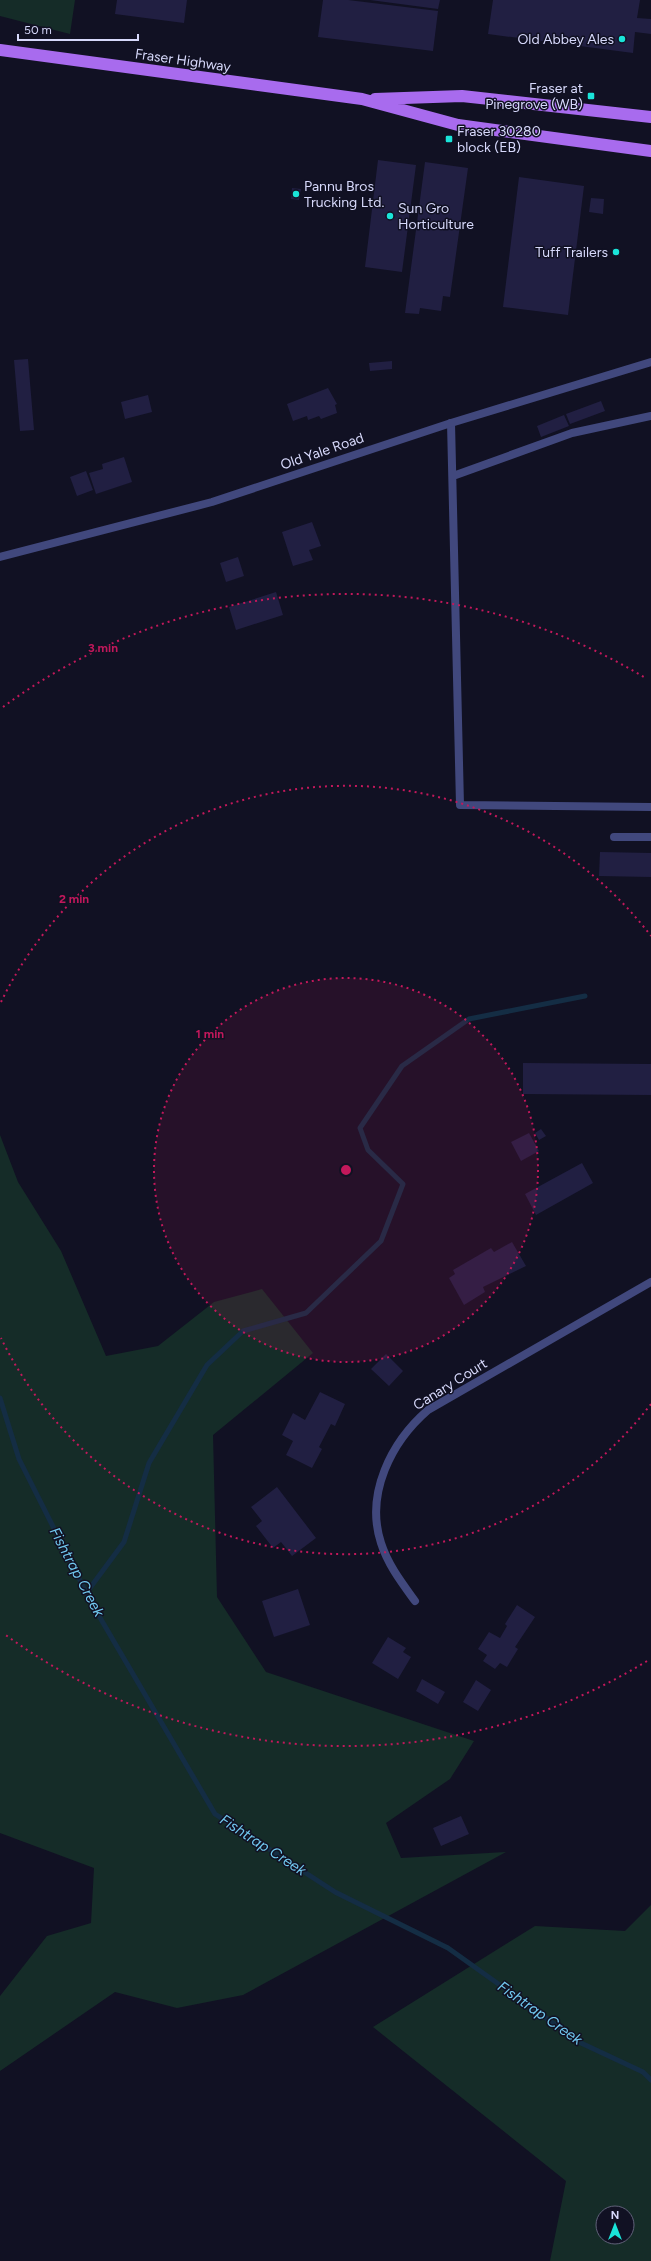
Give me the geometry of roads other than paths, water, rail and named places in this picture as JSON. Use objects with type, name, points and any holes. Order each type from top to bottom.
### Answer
[{"type":"main road","name":"Fraser Highway","points":[[0,50],[362,99],[458,125],[651,151]]},
{"type":"main road","name":"Fraser Highway","points":[[362,99],[462,96],[651,117]]},
{"type":"street","name":"Old Yale Road","points":[[0,557],[212,502],[451,423],[651,362]]},
{"type":"street","points":[[453,476],[572,433],[651,416]]},
{"type":"street","points":[[451,423],[460,806],[651,807]]},
{"type":"street","points":[[614,837],[651,838]]},
{"type":"street","name":"Canary Court","points":[[416,1601],[393,1570],[381,1543],[376,1518],[377,1501],[384,1470],[406,1431],[428,1410],[651,1282]]},
{"type":"waterway","points":[[87,1592],[124,1542],[149,1463],[207,1365],[243,1331],[306,1313],[381,1241],[403,1184],[368,1150],[360,1128],[402,1066],[469,1019],[585,996]]},
{"type":"waterway","name":"Fishtrap Creek","points":[[0,1398],[19,1459],[92,1604],[215,1814],[335,1892],[448,1948],[581,2043],[643,2072],[651,2080]]},
{"type":"place","name":"Old Abbey Ales","points":[[622,39]]},
{"type":"place","name":"Fraser at Pinegrove (WB)","points":[[591,96]]},
{"type":"place","name":"Fraser 30280 block (EB)","points":[[449,139]]},
{"type":"place","name":"Pannu Bros Trucking Ltd.","points":[[296,194]]},
{"type":"place","name":"Sun Gro Horticulture","points":[[390,216]]},
{"type":"place","name":"Tuff Trailers","points":[[616,252]]}]
